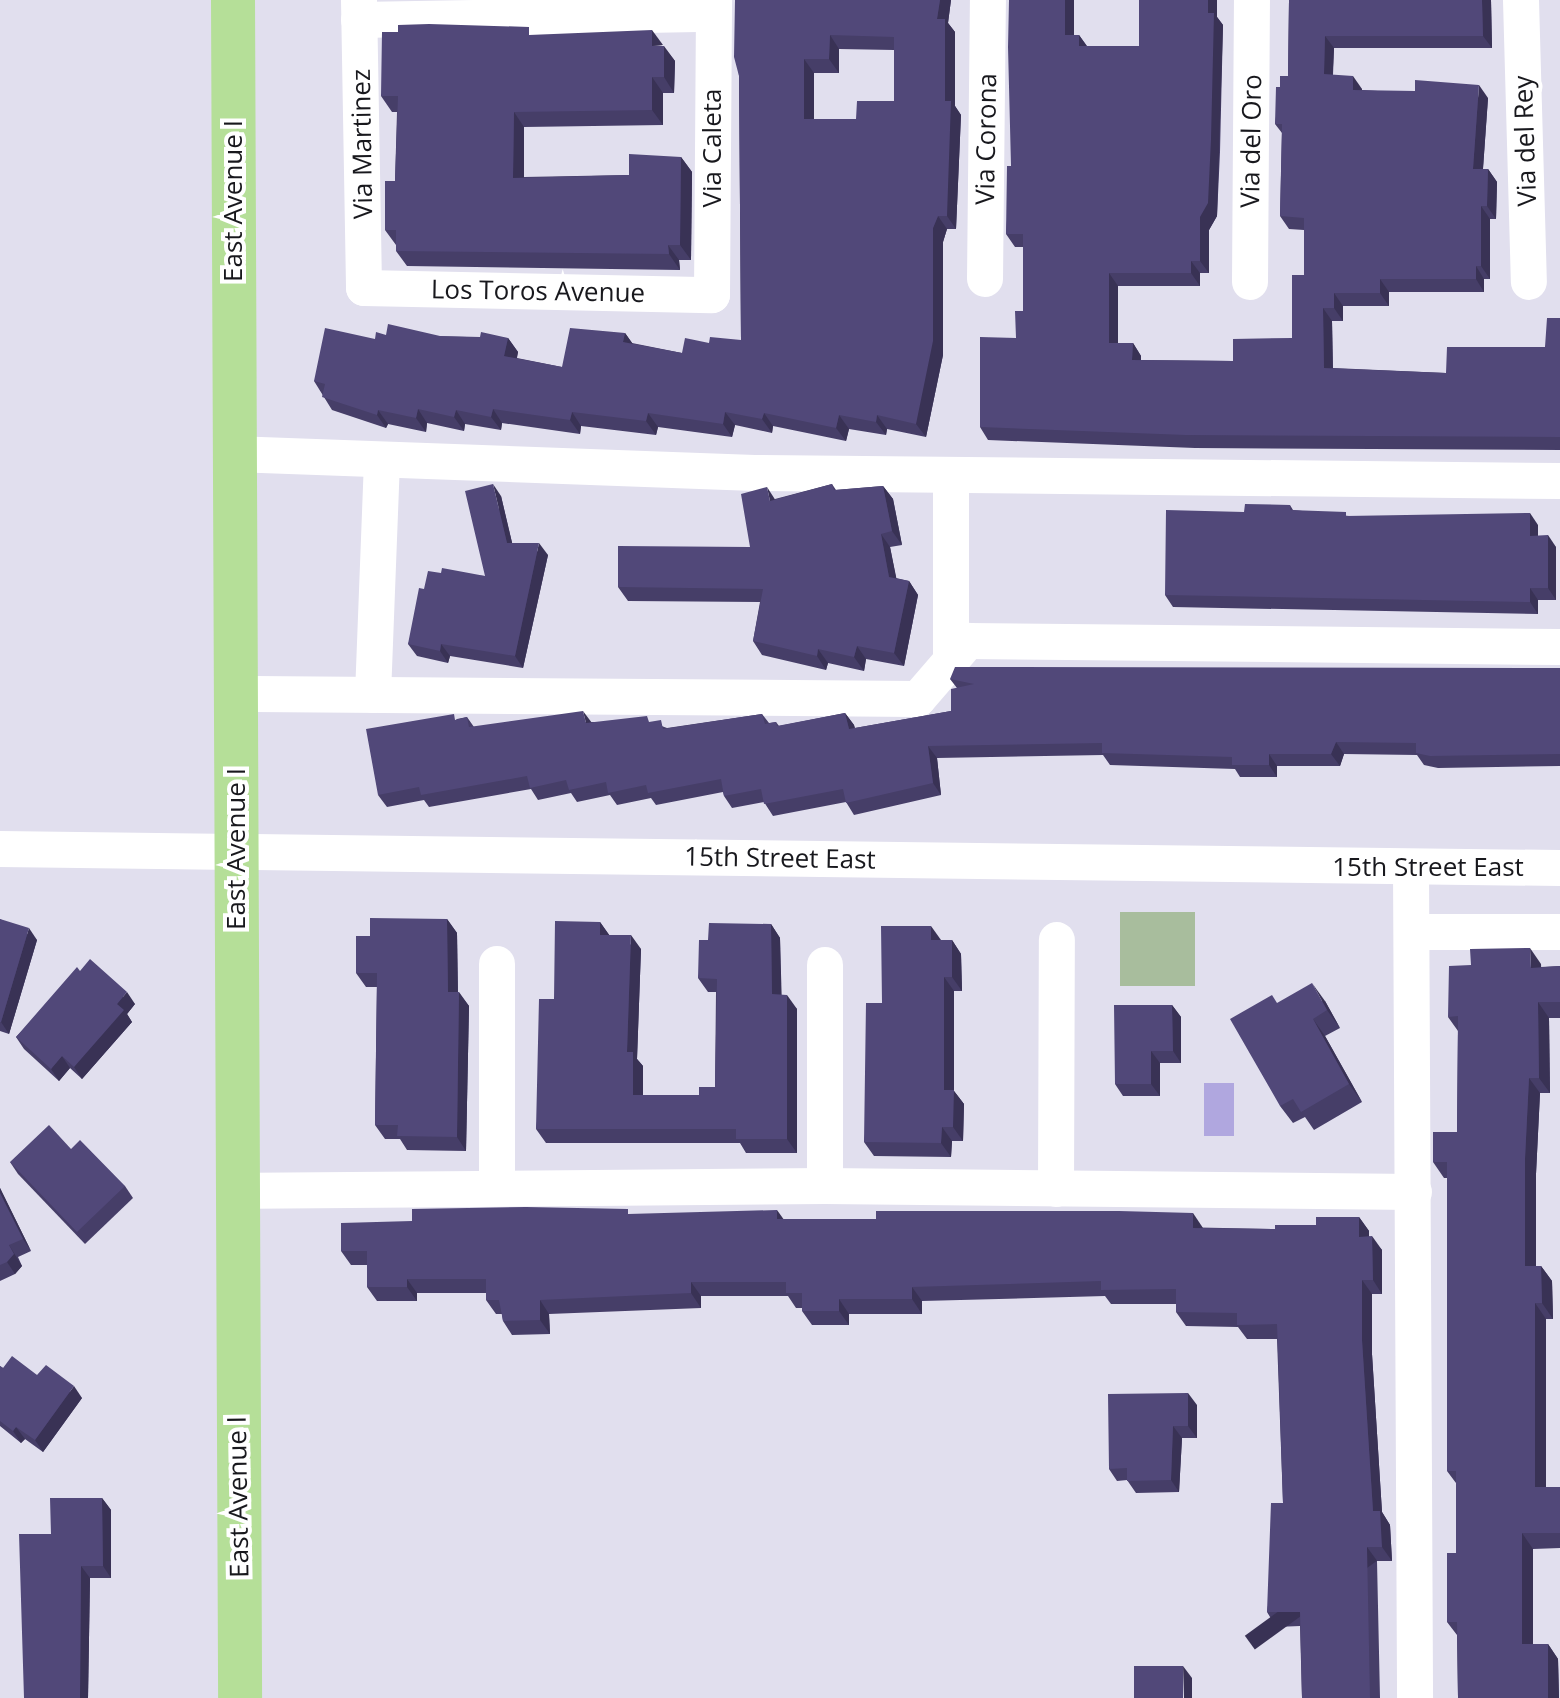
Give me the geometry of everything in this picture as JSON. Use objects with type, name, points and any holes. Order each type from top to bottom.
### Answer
[{"type":"main road","name":"East Avenue I","points":[[233,0],[238,694],[234,1191],[240,1698]]},
{"type":"street","name":"Via Corona","points":[[985,279],[988,0]]},
{"type":"street","name":"Via del Oro","points":[[1250,282],[1252,0]]},
{"type":"street","name":"Via del Rey","points":[[1521,0],[1529,282]]},
{"type":"street","points":[[359,10],[713,7]]},
{"type":"street","name":"Via Caleta","points":[[712,295],[713,7]]},
{"type":"street","name":"Via Martinez","points":[[359,10],[364,288]]},
{"type":"street","name":"Los Toros Avenue","points":[[364,288],[712,295]]},
{"type":"street","points":[[235,454],[951,475],[1560,481]]},
{"type":"street","points":[[373,695],[382,460]]},
{"type":"street","points":[[951,475],[951,661]]},
{"type":"street","points":[[238,694],[918,699],[968,641],[1560,647]]},
{"type":"street","name":"15th Street East","points":[[0,849],[1560,868]]},
{"type":"street","points":[[1411,867],[1415,1698]]},
{"type":"street","points":[[1412,932],[1560,932]]},
{"type":"street","points":[[1056,1189],[1057,940]]},
{"type":"street","points":[[497,964],[497,1188]]},
{"type":"street","points":[[825,965],[825,1186]]},
{"type":"street","points":[[234,1191],[825,1186],[1414,1192]]},
{"type":"green space","points":[[1120,912],[1195,912],[1195,986],[1120,986]]},
{"type":"shaded area","points":[[1204,1083],[1234,1083],[1234,1136],[1204,1136]]},
{"type":"building","points":[[735,0],[940,0],[937,19],[945,19],[945,101],[951,101],[947,216],[938,216],[933,228],[933,341],[916,424],[877,415],[876,422],[839,415],[836,428],[764,413],[762,419],[725,412],[723,424],[648,413],[646,421],[572,412],[570,420],[493,409],[491,417],[456,410],[454,417],[418,409],[416,418],[378,410],[377,415],[322,397],[325,384],[314,381],[325,328],[375,339],[376,332],[386,335],[388,324],[440,336],[480,337],[481,332],[508,338],[504,356],[562,367],[570,328],[625,333],[623,342],[682,353],[685,338],[709,343],[710,337],[741,340],[739,76],[734,57]],"holes":[[[830,35],[894,37],[894,101],[857,101],[856,119],[804,119],[804,59],[829,59]]]},
{"type":"building","points":[[1009,0],[1065,0],[1065,35],[1079,35],[1079,46],[1139,46],[1139,0],[1208,0],[1208,13],[1214,13],[1211,139],[1208,203],[1200,217],[1200,261],[1191,261],[1191,273],[1109,273],[1109,343],[1133,343],[1132,360],[1233,361],[1233,339],[1292,338],[1292,275],[1304,275],[1304,218],[1280,216],[1282,124],[1275,124],[1276,87],[1280,87],[1280,76],[1288,76],[1289,0],[1482,0],[1483,36],[1325,36],[1324,74],[1353,76],[1353,90],[1415,91],[1415,80],[1479,85],[1473,169],[1488,169],[1487,206],[1481,206],[1481,266],[1476,266],[1476,279],[1380,279],[1380,293],[1334,293],[1334,308],[1323,308],[1324,368],[1446,373],[1447,347],[1545,347],[1547,318],[1560,318],[1560,437],[1186,435],[980,427],[980,337],[1016,338],[1015,311],[1023,311],[1023,234],[1006,234],[1007,166],[1011,166]]},
{"type":"building","points":[[398,25],[529,27],[529,35],[652,30],[652,46],[664,46],[664,77],[652,77],[652,110],[514,112],[513,178],[629,175],[629,154],[681,157],[680,245],[668,245],[669,254],[396,251],[396,230],[385,230],[385,181],[395,181],[398,96],[381,96],[382,32],[398,32]]},
{"type":"building","points":[[493,484],[507,543],[539,543],[515,656],[441,644],[440,651],[408,644],[419,588],[424,589],[428,571],[441,573],[442,568],[485,576],[465,491]]},
{"type":"building","points":[[832,484],[834,490],[883,486],[892,531],[881,534],[889,577],[909,581],[894,653],[857,646],[854,657],[818,649],[817,656],[753,641],[763,589],[618,587],[618,546],[750,547],[741,494],[767,487],[770,501]]},
{"type":"building","points":[[1245,504],[1290,505],[1290,510],[1346,512],[1346,516],[1530,513],[1530,536],[1548,535],[1548,588],[1530,588],[1530,602],[1165,595],[1166,510],[1244,512]]},
{"type":"building","points":[[955,667],[1560,668],[1560,754],[1430,756],[1416,753],[1416,743],[1336,742],[1331,754],[1269,754],[1269,765],[1232,765],[1232,757],[1102,753],[1102,743],[928,746],[933,783],[846,803],[843,789],[764,804],[761,789],[724,796],[721,779],[648,793],[646,785],[608,793],[606,782],[569,790],[566,780],[530,788],[527,776],[421,795],[419,787],[378,795],[366,729],[454,714],[455,720],[467,717],[469,727],[583,711],[586,723],[647,716],[649,722],[661,720],[663,729],[762,714],[765,724],[776,722],[777,726],[845,713],[849,729],[951,711],[951,689],[974,684],[950,679]]},
{"type":"building","points":[[370,918],[447,919],[448,992],[459,992],[457,1137],[397,1136],[398,1125],[375,1125],[377,973],[356,973],[356,936],[370,936]]},
{"type":"building","points":[[0,919],[29,928],[1,1022],[0,1022]]},
{"type":"building","points":[[555,921],[600,922],[600,935],[631,935],[627,1052],[633,1052],[633,1095],[699,1095],[699,1087],[715,1087],[717,979],[698,978],[699,940],[708,940],[709,923],[771,924],[772,994],[787,995],[787,1139],[736,1139],[736,1129],[536,1129],[539,999],[554,999]]},
{"type":"building","points":[[881,926],[931,926],[931,940],[952,940],[952,977],[944,977],[944,1090],[954,1090],[953,1127],[942,1127],[941,1143],[864,1142],[866,1003],[882,1003]]},
{"type":"building","points":[[1530,948],[1531,968],[1560,966],[1560,1002],[1538,1002],[1539,1078],[1529,1078],[1525,1159],[1525,1266],[1541,1266],[1542,1303],[1535,1303],[1535,1487],[1560,1487],[1560,1533],[1522,1533],[1522,1644],[1548,1644],[1548,1698],[1458,1698],[1457,1622],[1447,1622],[1447,1553],[1456,1553],[1456,1471],[1447,1471],[1447,1162],[1433,1162],[1433,1132],[1457,1132],[1458,1016],[1448,1017],[1449,966],[1471,965],[1470,949]]},
{"type":"building","points":[[90,959],[127,992],[117,1004],[124,1010],[74,1067],[62,1056],[51,1069],[16,1037],[77,967],[80,971]]},
{"type":"building","points":[[1312,983],[1327,1010],[1313,1019],[1349,1084],[1301,1112],[1293,1099],[1280,1106],[1230,1019],[1272,995],[1277,1003]]},
{"type":"building","points":[[1114,1005],[1172,1005],[1173,1051],[1151,1051],[1151,1084],[1115,1084]]},
{"type":"building","points":[[49,1125],[71,1149],[80,1140],[125,1186],[77,1232],[10,1162]]},
{"type":"building","points":[[0,1193],[23,1239],[9,1245],[14,1254],[0,1265]]},
{"type":"building","points":[[412,1209],[628,1209],[628,1214],[777,1210],[777,1219],[876,1219],[876,1211],[1193,1213],[1193,1228],[1275,1229],[1275,1225],[1316,1225],[1316,1217],[1359,1217],[1359,1237],[1372,1236],[1373,1280],[1362,1280],[1362,1340],[1373,1511],[1380,1511],[1382,1547],[1367,1547],[1370,1698],[1302,1698],[1300,1612],[1267,1612],[1271,1503],[1283,1503],[1277,1324],[1237,1325],[1237,1313],[1176,1312],[1176,1289],[1101,1290],[1101,1281],[912,1287],[912,1299],[839,1299],[839,1311],[802,1311],[802,1293],[786,1293],[786,1282],[691,1282],[691,1293],[540,1300],[540,1320],[503,1321],[499,1300],[486,1300],[486,1279],[407,1279],[407,1287],[367,1287],[367,1251],[341,1251],[341,1223],[412,1221]]},
{"type":"building","points":[[12,1356],[37,1375],[46,1365],[74,1386],[35,1440],[16,1427],[13,1431],[0,1421],[0,1366],[3,1368]]},
{"type":"building","points":[[1188,1393],[1188,1426],[1173,1426],[1171,1480],[1127,1481],[1127,1468],[1109,1469],[1108,1394]]},
{"type":"building","points":[[50,1498],[102,1498],[103,1566],[81,1566],[80,1698],[24,1698],[19,1534],[51,1534]]},
{"type":"building","points":[[1134,1666],[1183,1666],[1183,1698],[1134,1698]]}]
